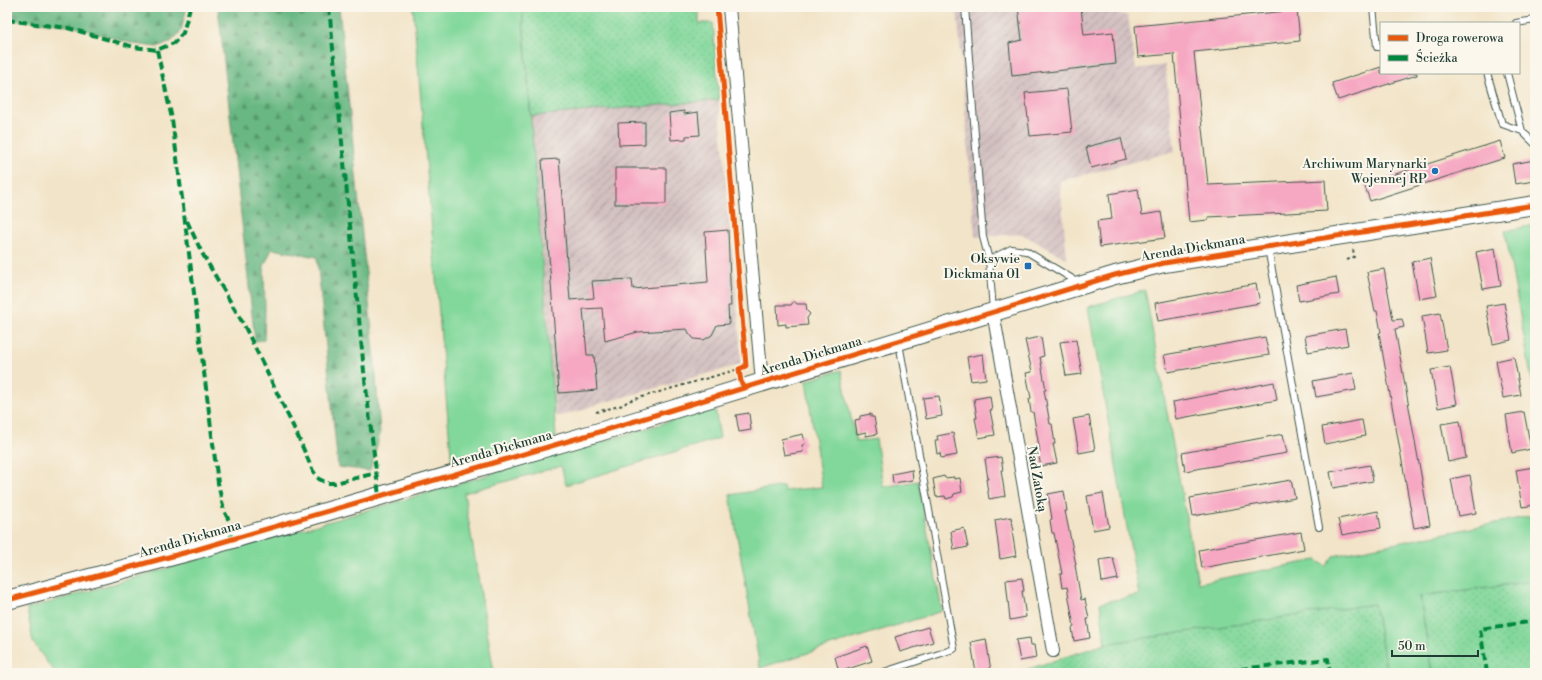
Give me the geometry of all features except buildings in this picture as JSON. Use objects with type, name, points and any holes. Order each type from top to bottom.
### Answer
[{"type":"street","points":[[729,7],[762,382]]},
{"type":"street","name":"Arenda Dickmana","points":[[11,599],[210,546],[592,434],[743,382],[762,382],[1115,275],[1164,263],[1535,205]]},
{"type":"street","name":"Nad Zatoką","points":[[993,312],[1053,651]]},
{"type":"lane","points":[[966,7],[983,237],[989,260],[993,312]]},
{"type":"lane","points":[[1373,7],[1377,47],[1380,47]]},
{"type":"lane","points":[[1520,22],[1535,20]]},
{"type":"lane","points":[[1487,74],[1502,124],[1522,131],[1535,144]]},
{"type":"lane","points":[[1507,74],[1522,131]]},
{"type":"lane","points":[[1268,246],[1319,527]]},
{"type":"lane","points":[[989,260],[1011,249],[1026,251],[1071,278],[1078,287]]},
{"type":"lane","points":[[881,673],[954,649],[899,341]]},
{"type":"path","points":[[1347,260],[1354,257],[1353,246]]},
{"type":"path","points":[[596,412],[623,405],[628,401],[739,369],[743,382]]},
{"type":"shaded area","points":[[957,7],[1100,7],[1128,16],[1136,69],[1165,65],[1175,151],[1060,181],[1067,259],[1022,234],[975,237]]},
{"type":"shaded area","points":[[719,100],[742,364],[556,417],[531,116]]},
{"type":"green space","points":[[7,7],[187,7],[181,31],[172,41],[157,47],[134,44],[68,25],[7,19]]},
{"type":"green space","points":[[218,7],[339,7],[375,362],[380,434],[370,471],[338,467],[317,257],[272,249],[264,266],[264,340],[255,341]]},
{"type":"green space","points":[[413,7],[522,7],[556,437],[452,467]]},
{"type":"green space","points":[[522,7],[699,7],[699,23],[713,23],[719,100],[531,116]]},
{"type":"green space","points":[[1535,225],[1535,398],[1505,231]]},
{"type":"green space","points":[[1145,290],[1198,583],[1316,560],[1326,566],[1333,556],[1535,515],[1535,581],[1420,596],[1432,673],[1387,673],[1374,605],[1105,644],[1100,603],[1139,595],[1088,307]]},
{"type":"green space","points":[[841,370],[856,442],[876,439],[883,487],[918,481],[942,611],[760,668],[730,495],[783,486],[784,491],[822,487],[806,381]]},
{"type":"green space","points":[[715,408],[720,438],[566,485],[561,466],[464,493],[494,673],[56,673],[33,642],[27,609]]},
{"type":"green space","points":[[1535,581],[1535,673],[1432,673],[1420,596]]},
{"type":"green space","points":[[1374,604],[1387,673],[1016,673],[1105,644]]},
{"type":"marked path","points":[[7,20],[68,28],[134,47],[157,50],[174,43],[183,33],[190,7]]},
{"type":"marked path","points":[[329,7],[364,371],[379,496]]},
{"type":"marked path","points":[[157,50],[172,119],[218,483],[224,511],[232,526],[230,532],[232,539]]},
{"type":"marked path","points":[[187,221],[202,253],[244,325],[296,432],[313,471],[319,479],[327,483],[335,483],[377,473]]},
{"type":"marked path","points":[[1487,673],[1480,629],[1535,621]]},
{"type":"marked path","points":[[1205,673],[1328,659],[1330,673]]},
{"type":"cycle path","points":[[717,7],[746,366],[739,369],[741,382],[745,388]]},
{"type":"cycle path","points":[[11,599],[195,550],[599,432],[1115,275],[1164,263],[1535,205]]},
{"type":"place","name":"Archiwum Marynarki Wojennej RP","points":[[1435,171]]},
{"type":"place","name":"Oksywie Dickmana 01","points":[[1028,266]]}]
